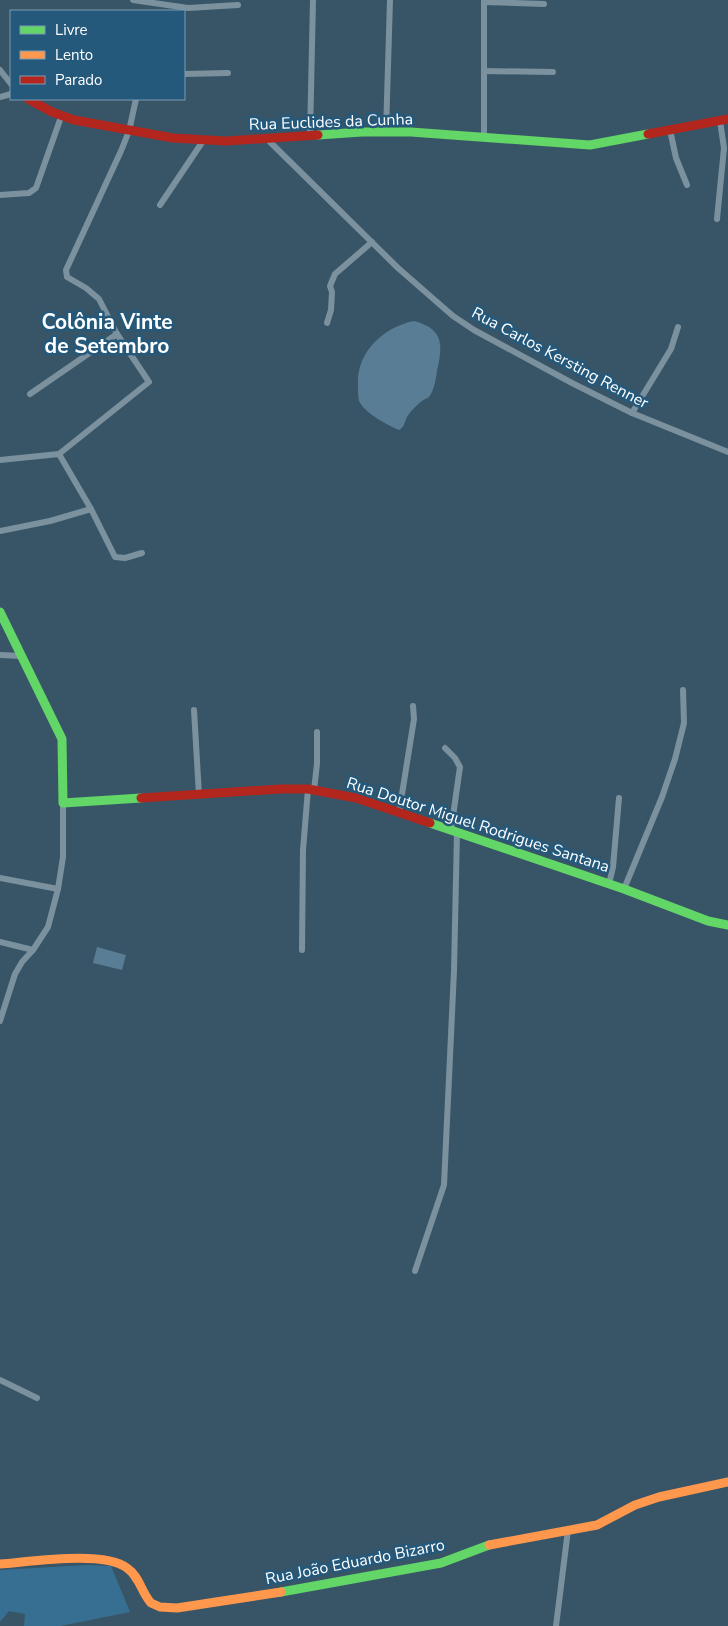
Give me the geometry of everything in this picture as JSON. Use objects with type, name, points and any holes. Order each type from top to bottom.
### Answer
[{"type":"street","points":[[133,0],[159,2],[188,8],[238,5]]},
{"type":"street","points":[[310,136],[314,0]]},
{"type":"street","points":[[386,132],[390,0]]},
{"type":"street","points":[[484,137],[484,1],[544,4]]},
{"type":"street","points":[[0,70],[10,83]]},
{"type":"street","points":[[484,71],[553,72]]},
{"type":"street","points":[[185,74],[228,73]]},
{"type":"street","name":"Rua Euclides da Cunha","points":[[30,100],[61,117],[85,124],[203,141],[386,132],[590,144],[724,120]]},
{"type":"street","points":[[0,460],[59,454],[150,382],[117,334],[99,300],[86,288],[67,277],[68,267],[129,131],[136,100]]},
{"type":"street","points":[[0,195],[29,193],[33,191],[40,181],[61,117]]},
{"type":"street","points":[[717,219],[724,148],[724,120]]},
{"type":"street","points":[[670,130],[676,158],[687,184]]},
{"type":"street","name":"Rua Carlos Kersting Renner","points":[[266,138],[423,291],[452,316],[572,383],[632,413],[728,452]]},
{"type":"street","points":[[160,205],[203,141]]},
{"type":"street","points":[[327,323],[331,310],[331,280],[335,274],[372,242]]},
{"type":"street","points":[[632,413],[671,349],[678,326]]},
{"type":"street","points":[[30,394],[117,334]]},
{"type":"street","points":[[59,454],[91,509],[115,557],[125,558],[142,553]]},
{"type":"street","points":[[0,531],[50,521],[91,509]]},
{"type":"street","points":[[0,612],[62,739],[63,803],[63,858],[58,889],[48,927],[34,950],[22,962],[15,974],[0,1021]]},
{"type":"street","points":[[0,655],[22,656]]},
{"type":"street","points":[[624,889],[662,797],[675,759],[684,724],[683,690]]},
{"type":"street","points":[[399,813],[414,719],[413,706]]},
{"type":"street","points":[[194,710],[199,795]]},
{"type":"street","points":[[302,950],[303,850],[311,790],[317,764],[317,732]]},
{"type":"street","points":[[415,1271],[444,1185],[454,971],[454,831],[460,767],[455,758],[445,748]]},
{"type":"street","name":"Rua Doutor Miguel Rodrigues Santana","points":[[63,803],[281,790],[311,790],[356,798],[624,889],[687,914],[728,925]]},
{"type":"street","points":[[609,884],[613,867],[619,798]]},
{"type":"street","points":[[0,878],[58,889]]},
{"type":"street","points":[[0,942],[34,950]]},
{"type":"street","points":[[0,1380],[36,1398]]},
{"type":"street","name":"Rua João Eduardo Bizarro","points":[[0,1564],[98,1558],[120,1562],[131,1569],[150,1602],[161,1607],[177,1608],[291,1591],[441,1563],[486,1546],[598,1524],[635,1505],[659,1497],[728,1482]]},
{"type":"street","points":[[556,1626],[568,1530]]},
{"type":"shaded area","points":[[414,321],[424,324],[436,333],[439,339],[440,353],[431,394],[407,416],[403,427],[399,430],[377,418],[366,410],[359,401],[359,373],[367,352],[382,335],[403,324]]},
{"type":"shaded area","points":[[97,947],[126,955],[122,970],[93,963]]},
{"type":"shaded area","points":[[88,1565],[111,1566],[130,1612],[60,1626],[24,1626],[25,1614],[9,1611],[0,1622],[0,1570]]},
{"type":"traffic: fast","points":[[318,135],[362,132],[411,132],[590,145],[648,134]]},
{"type":"traffic: fast","points":[[0,612],[62,739],[63,803],[141,798]]},
{"type":"traffic: fast","points":[[430,823],[624,889],[708,921],[728,925]]},
{"type":"traffic: fast","points":[[281,1592],[441,1563],[489,1545]]},
{"type":"traffic: slow","points":[[489,1545],[597,1525],[635,1505],[659,1497],[728,1482]]},
{"type":"traffic: slow","points":[[0,1564],[66,1558],[84,1558],[116,1563],[127,1568],[138,1580],[151,1603],[160,1607],[177,1608],[281,1592]]},
{"type":"traffic: jam","points":[[30,100],[52,112],[74,120],[173,138],[226,141],[318,135]]},
{"type":"traffic: jam","points":[[648,134],[728,119]]},
{"type":"traffic: jam","points":[[141,798],[308,789],[356,798],[430,823]]},
{"type":"district","name":"Colônia Vinte de Setembro","points":[[107,334]]}]
